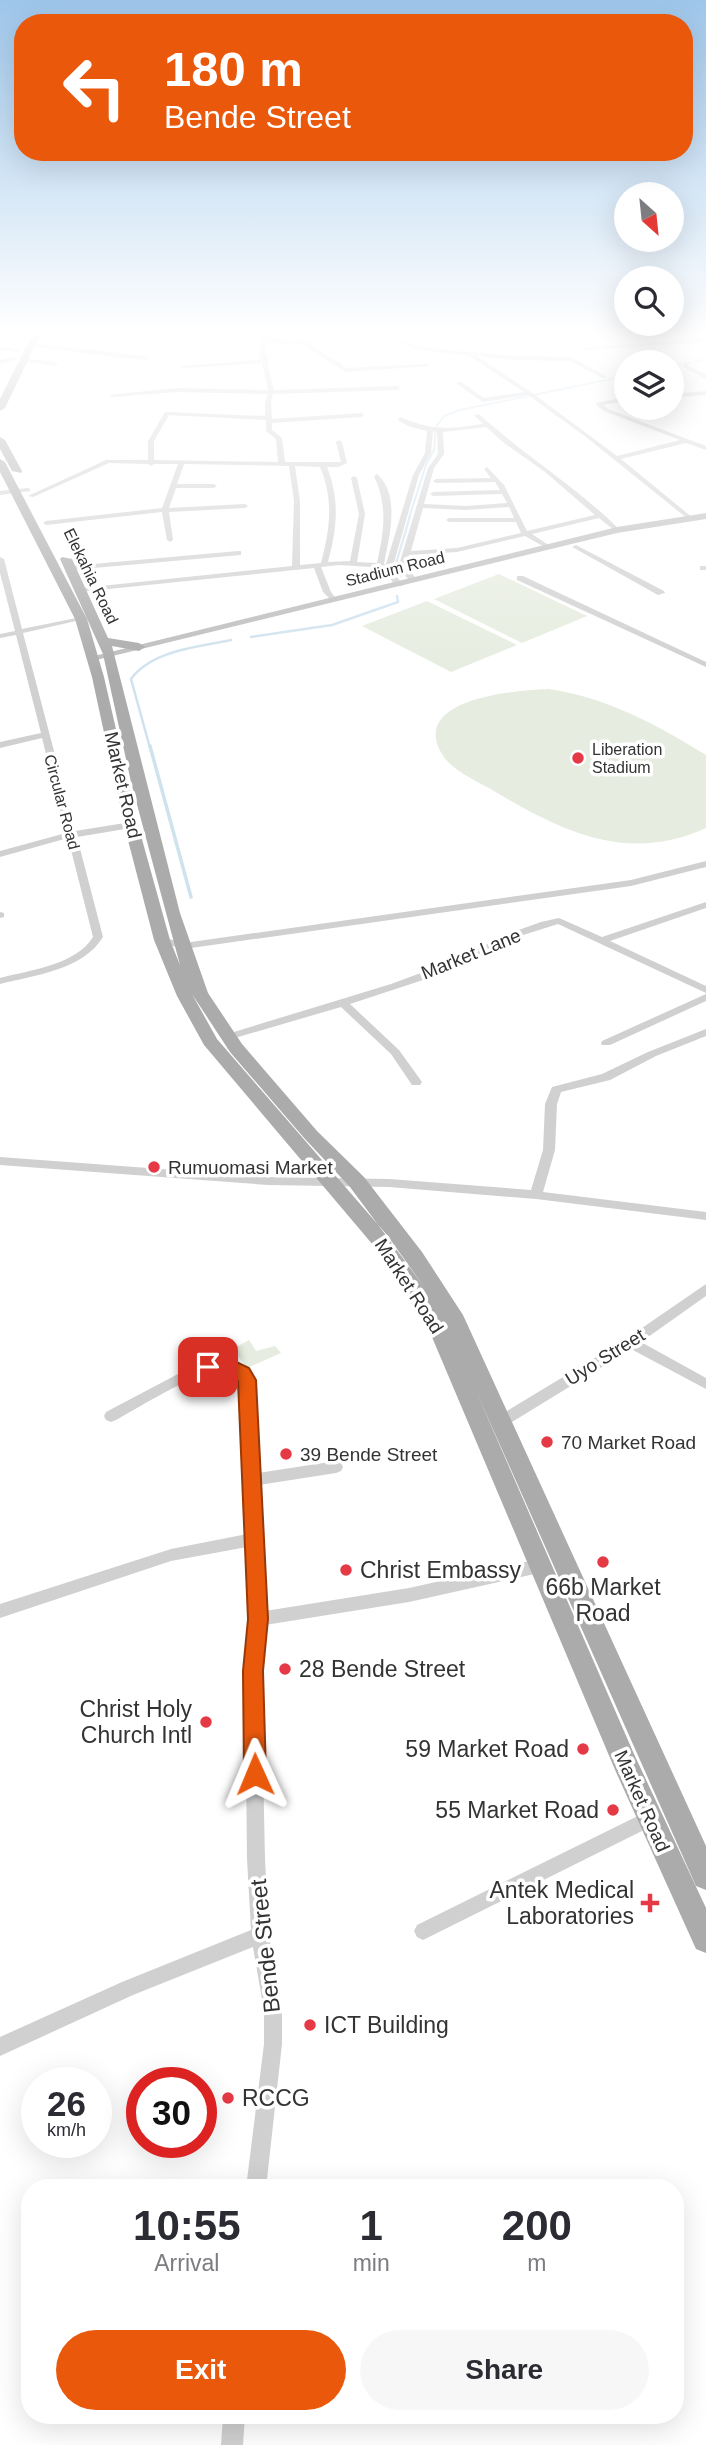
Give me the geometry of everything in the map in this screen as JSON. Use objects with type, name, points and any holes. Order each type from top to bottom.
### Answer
[{"type":"main road","name":"Elekahia Road","points":[[5,449],[52,534]]},
{"type":"main road","name":"Elekahia Road","points":[[0,462],[80,620],[105,660]]},
{"type":"main road","name":"Stadium Road","points":[[139,651],[617,530],[706,516]]},
{"type":"main road","name":"Stadium Road","points":[[139,651],[638,532],[706,522]]},
{"type":"main road","name":"Elekahia Road","points":[[58,545],[82,590],[105,660]]},
{"type":"main road","points":[[105,660],[139,651]]},
{"type":"main road","points":[[105,660],[139,651]]},
{"type":"main road","name":"Market Road","points":[[105,660],[131,825],[162,940],[185,996],[210,1041],[404,1271],[439,1329],[539,1566],[706,1939]]},
{"type":"main road","name":"Market Road","points":[[105,660],[190,970],[200,993],[228,1037],[310,1135],[357,1182],[441,1294],[472,1353],[577,1593],[706,1876]]},
{"type":"street","points":[[151,449],[151,464]]},
{"type":"street","points":[[280,449],[282,465]]},
{"type":"street","points":[[0,493],[29,493],[103,462],[323,465],[344,463],[341,449]]},
{"type":"street","points":[[400,584],[391,575],[389,566],[416,475],[428,449]]},
{"type":"street","points":[[414,580],[402,570],[405,553],[431,468],[441,454],[441,449]]},
{"type":"street","points":[[517,449],[617,530]]},
{"type":"street","points":[[602,449],[690,518]]},
{"type":"street","points":[[615,459],[654,449]]},
{"type":"street","points":[[170,540],[165,510],[181,464]]},
{"type":"street","points":[[292,465],[297,501],[296,566]]},
{"type":"street","points":[[323,465],[333,487],[335,506],[334,526],[320,565],[327,592],[333,600]]},
{"type":"street","points":[[487,469],[505,492],[525,533],[548,547]]},
{"type":"street","points":[[377,476],[386,491],[389,512],[380,564]]},
{"type":"street","points":[[353,563],[362,514],[354,478]]},
{"type":"street","points":[[436,481],[497,480]]},
{"type":"street","points":[[172,486],[214,486]]},
{"type":"street","points":[[433,494],[505,492]]},
{"type":"street","points":[[419,506],[466,508],[512,505]]},
{"type":"street","points":[[46,523],[165,510],[245,506]]},
{"type":"street","points":[[405,553],[457,550],[599,516]]},
{"type":"street","points":[[449,520],[518,520]]},
{"type":"street","points":[[576,547],[661,593]]},
{"type":"street","points":[[71,568],[237,553]]},
{"type":"street","name":"Circular Road","points":[[0,559],[98,937],[88,953],[77,958],[0,981]]},
{"type":"street","points":[[82,590],[296,566],[353,563],[389,566]]},
{"type":"street","points":[[520,578],[706,665]]},
{"type":"street","points":[[0,636],[80,620]]},
{"type":"street","points":[[0,745],[44,735]]},
{"type":"street","points":[[0,853],[70,835],[131,825]]},
{"type":"street","points":[[162,940],[184,947],[631,883],[706,864]]},
{"type":"street","points":[[604,940],[706,905]]},
{"type":"street","name":"Market Lane","points":[[228,1037],[343,1003],[450,966],[517,935],[555,922],[564,922],[604,940],[706,990]]},
{"type":"street","points":[[606,1043],[706,997]]},
{"type":"street","points":[[343,1003],[395,1052],[416,1083]]},
{"type":"street","points":[[536,1195],[549,1150],[551,1104],[556,1090],[606,1077],[706,1032]]},
{"type":"street","points":[[0,1161],[536,1195],[706,1216]]},
{"type":"street","name":"Uyo Street","points":[[502,1421],[631,1343],[706,1289]]},
{"type":"street","points":[[631,1343],[706,1384]]},
{"type":"street","name":"Bende Street","points":[[111,1416],[208,1367],[228,1365],[242,1373],[247,1380],[258,1619],[253,1671],[260,1935],[273,2011],[273,2044],[257,2179]]},
{"type":"street","points":[[253,1480],[336,1467]]},
{"type":"street","points":[[0,1611],[171,1555],[256,1539]]},
{"type":"street","points":[[258,1619],[409,1595],[539,1566]]},
{"type":"street","points":[[423,1931],[650,1818]]},
{"type":"street","points":[[0,2047],[128,1988],[260,1935]]},
{"type":"street","points":[[232,2445],[233,2424]]},
{"type":"shaded area","points":[[499,574],[587,616],[522,643],[434,599]]},
{"type":"shaded area","points":[[427,601],[517,645],[451,672],[362,626]]},
{"type":"shaded area","points":[[549,689],[611,705],[669,733],[706,755],[706,828],[677,838],[649,843],[622,843],[596,838],[570,830],[519,806],[458,771],[442,754],[436,735],[440,720],[453,709],[493,695]]},
{"type":"shaded area","points":[[249,1340],[256,1351],[275,1346],[281,1353],[247,1368],[233,1349]]},
{"type":"waterway","points":[[409,518],[426,465],[434,449]]},
{"type":"waterway","points":[[401,576],[395,567],[410,516]]},
{"type":"waterway","points":[[251,637],[332,625],[398,602],[397,596]]},
{"type":"waterway","points":[[150,748],[131,679],[140,669],[163,656],[231,640]]},
{"type":"waterway","points":[[150,746],[191,897]]},
{"type":"place","name":"Liberation Stadium","points":[[578,758]]},
{"type":"place","name":"Rumuomasi Market","points":[[154,1167]]},
{"type":"place","name":"70 Market Road","points":[[547,1442]]},
{"type":"place","name":"39 Bende Street","points":[[286,1454]]},
{"type":"place","name":"66b Market Road","points":[[603,1562]]},
{"type":"place","name":"Christ Embassy","points":[[346,1570]]},
{"type":"place","name":"28 Bende Street","points":[[285,1669]]},
{"type":"place","name":"Christ Holy Church Intl","points":[[206,1722]]},
{"type":"place","name":"59 Market Road","points":[[583,1749]]},
{"type":"place","name":"55 Market Road","points":[[613,1810]]},
{"type":"place","name":"Antek Medical Laboratories","points":[[650,1903]]},
{"type":"place","name":"ICT Building","points":[[310,2025]]},
{"type":"place","name":"RCCG","points":[[228,2098]]},
{"type":"route","points":[[208,1367],[228,1365],[242,1373],[247,1380],[258,1619],[253,1671],[255,1774]]}]
